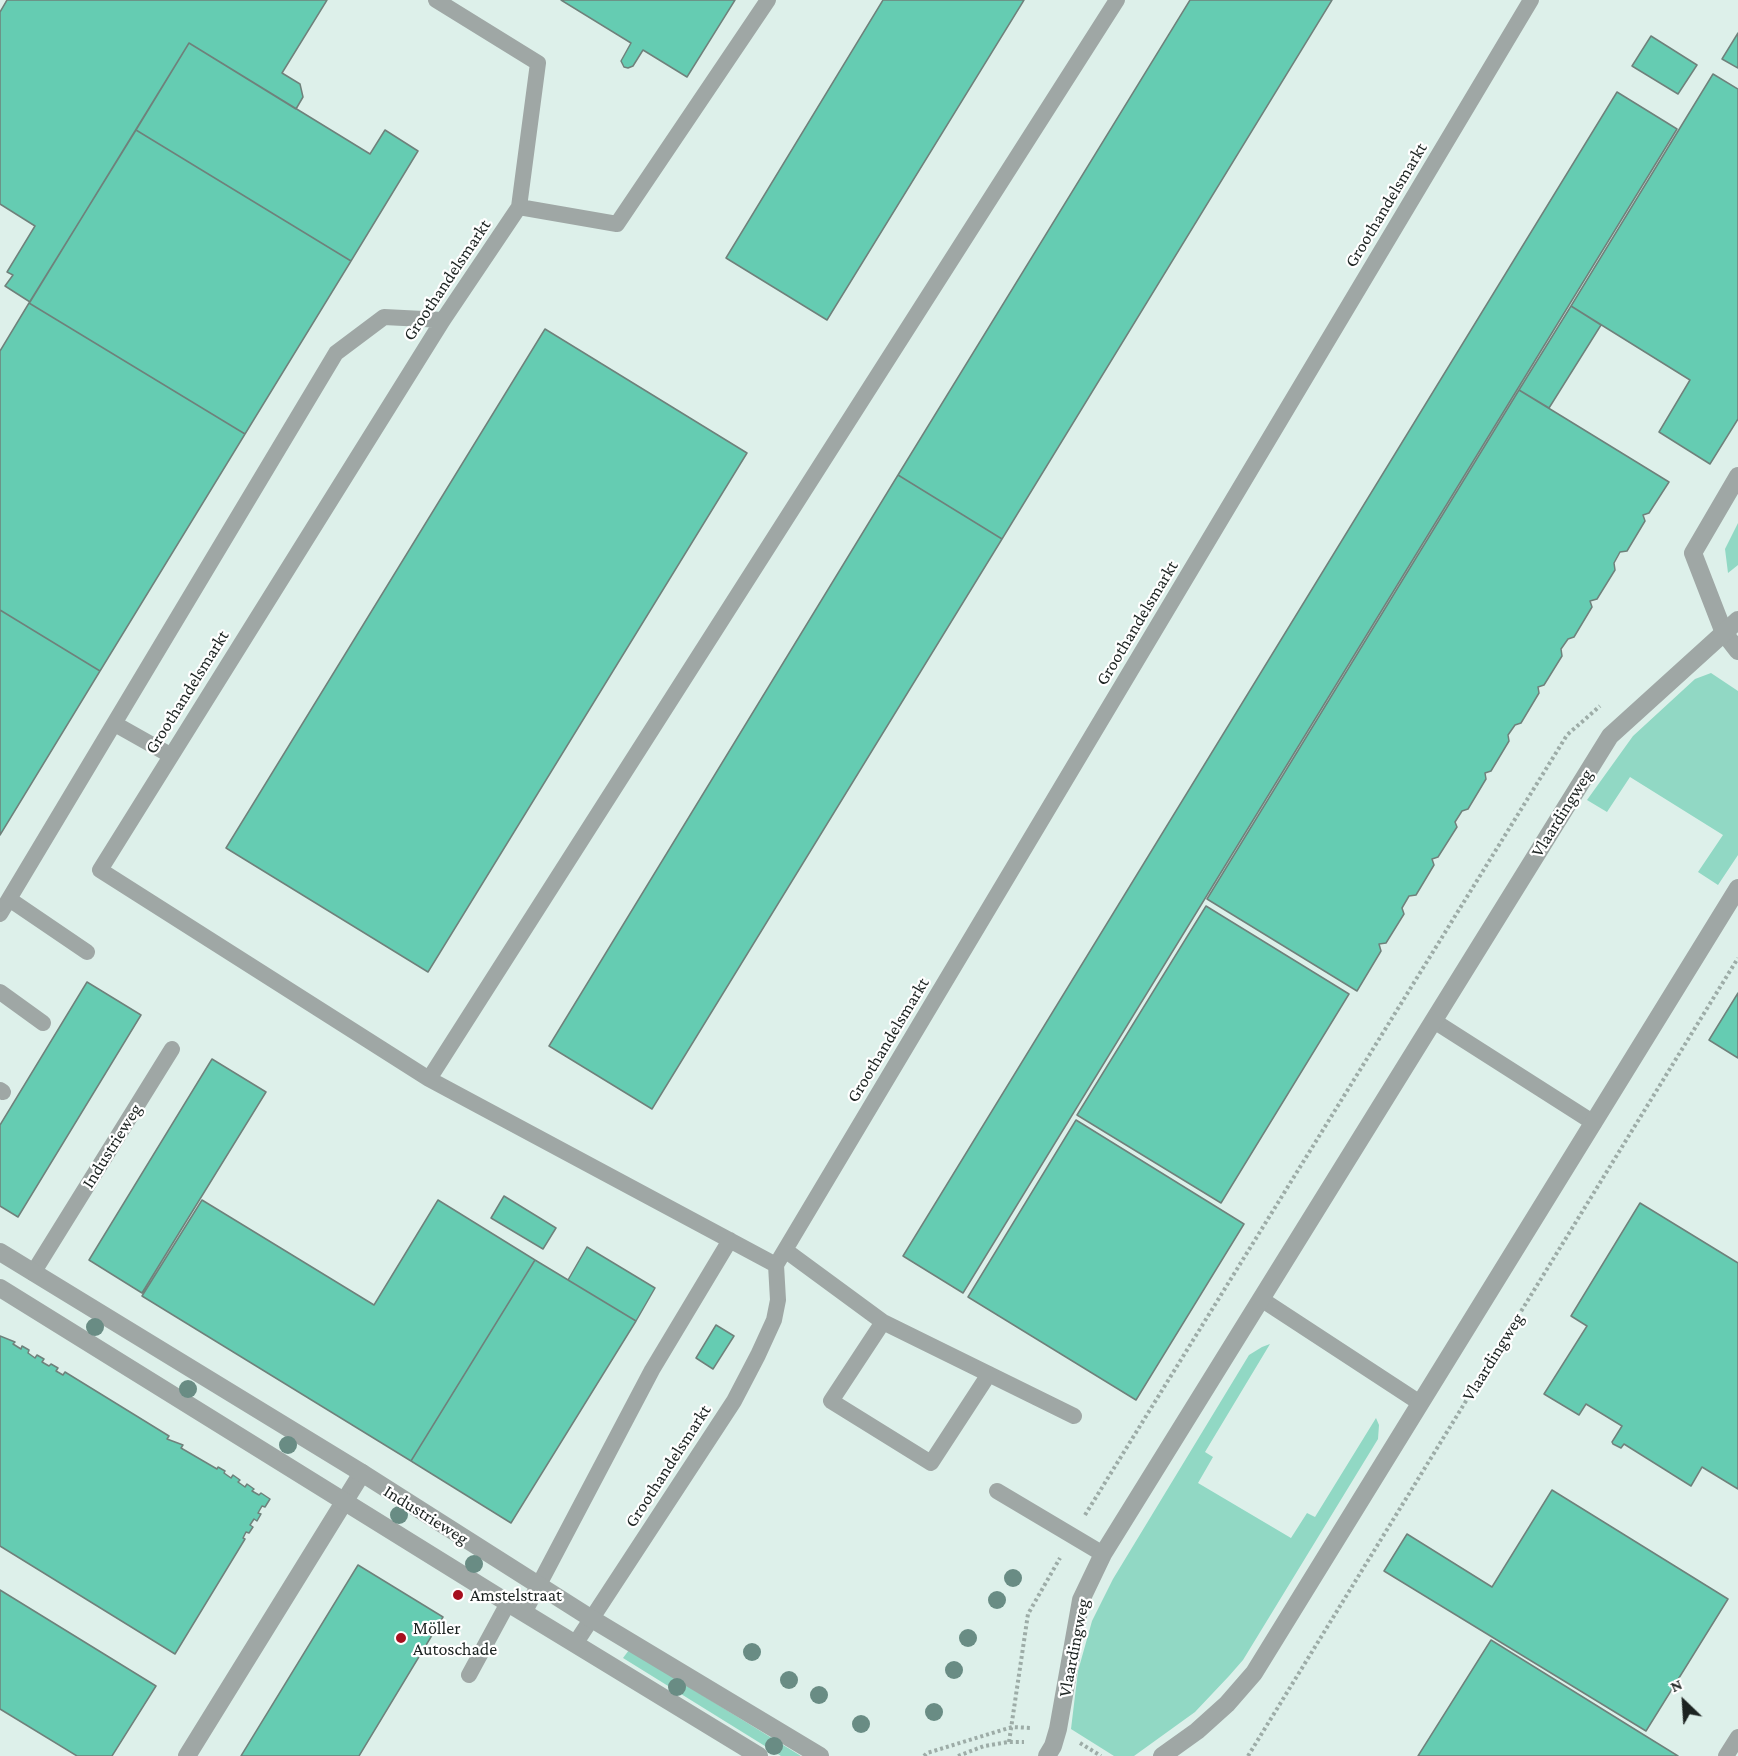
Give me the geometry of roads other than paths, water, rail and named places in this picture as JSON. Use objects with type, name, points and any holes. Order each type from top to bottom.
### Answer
[{"type":"street","points":[[1738,476],[1693,553],[1724,633],[1738,651]]},
{"type":"street","name":"Vlaardingweg","points":[[1053,1744],[1081,1600],[1103,1554],[1610,736],[1738,620]]},
{"type":"street","points":[[1162,1756],[1205,1724],[1227,1704],[1254,1673],[1738,888]]},
{"type":"street","name":"Industrieweg","points":[[0,1252],[362,1473],[592,1619],[820,1756]]},
{"type":"street","name":"Industrieweg","points":[[0,1288],[759,1756]]},
{"type":"street","points":[[188,1756],[362,1473]]},
{"type":"lane","name":"Groothandelsmarkt","points":[[435,0],[538,63],[519,207],[443,320],[100,870],[429,1079],[776,1265]]},
{"type":"lane","points":[[519,207],[617,224],[768,0]]},
{"type":"lane","points":[[429,1079],[1117,0]]},
{"type":"lane","name":"Groothandelsmarkt","points":[[575,1644],[734,1401],[774,1320],[778,1300],[776,1265],[1531,0]]},
{"type":"lane","points":[[87,952],[4,907],[336,354],[384,317],[443,320]]},
{"type":"lane","points":[[115,724],[170,755]]},
{"type":"lane","points":[[0,992],[43,1023]]},
{"type":"lane","points":[[1434,1021],[1594,1123]]},
{"type":"lane","name":"Industrieweg","points":[[33,1273],[172,1049]]},
{"type":"lane","points":[[524,1613],[652,1370],[730,1240]]},
{"type":"lane","points":[[785,1250],[883,1322],[1074,1416]]},
{"type":"lane","points":[[1261,1299],[1420,1403]]},
{"type":"lane","points":[[883,1322],[831,1401],[931,1462],[989,1374]]},
{"type":"lane","points":[[997,1491],[1103,1554]]},
{"type":"lane","points":[[469,1675],[508,1603]]},
{"type":"lane","points":[[1726,1756],[1738,1737]]},
{"type":"place","name":"Amstelstraat","points":[[458,1595]]},
{"type":"place","name":"Möller Autoschade","points":[[401,1638]]}]
